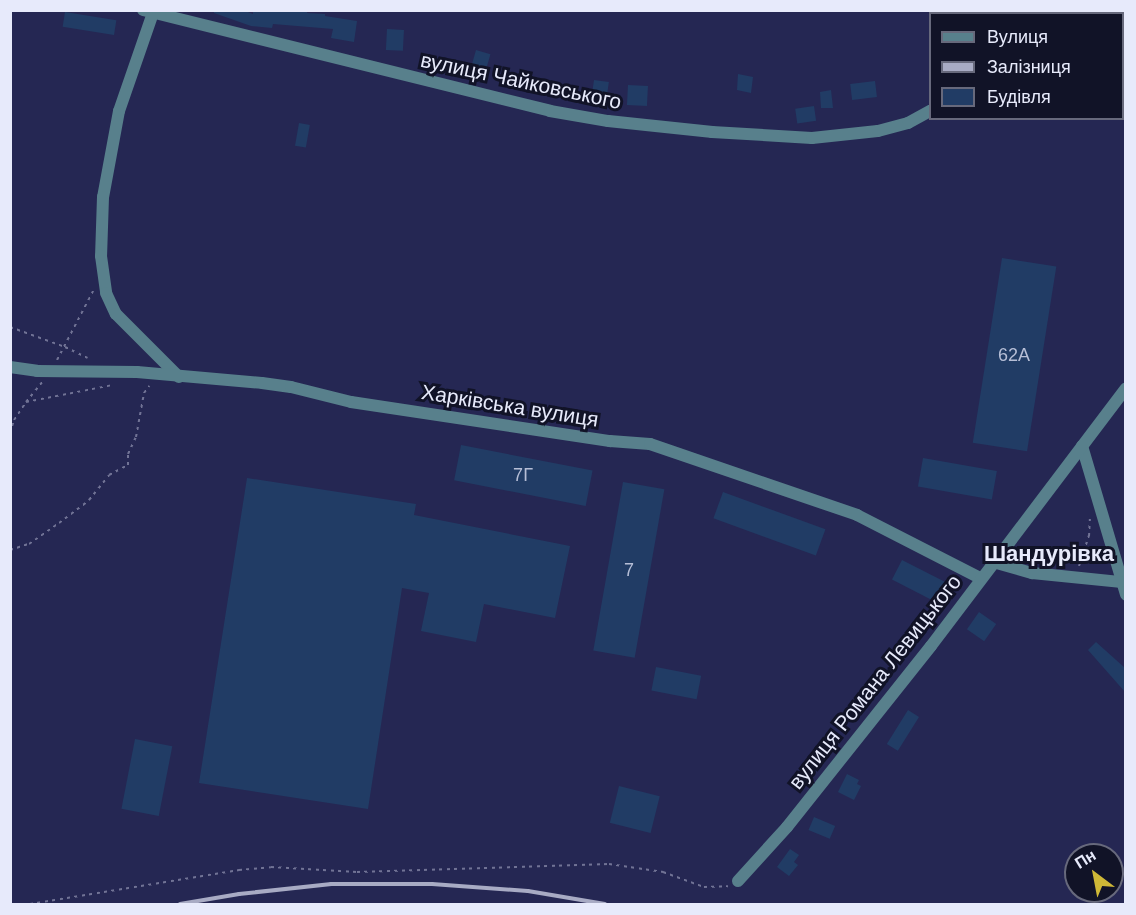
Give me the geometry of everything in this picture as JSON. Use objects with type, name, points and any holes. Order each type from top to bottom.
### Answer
[{"type":"street","name":"вулиця Чайковського","points":[[150,11],[550,111],[608,121],[702,131],[812,138],[878,131],[908,123],[929,112]]},
{"type":"street","points":[[150,11],[124,94],[107,172],[100,222],[103,272],[106,293],[116,314],[179,377]]},
{"type":"street","name":"Харківська вулиця","points":[[10,367],[50,371],[160,375],[291,387],[351,402],[610,441],[650,444],[857,515],[980,578]]},
{"type":"street","name":"вулиця Романа Левицького","points":[[738,881],[753,867],[820,786],[931,646],[980,578],[1082,446],[1120,401],[1125,388]]},
{"type":"street","points":[[1082,446],[1125,595]]},
{"type":"street","points":[[993,562],[1021,571],[1120,582]]},
{"type":"path","points":[[10,432],[14,420],[50,371],[65,346],[103,272]]},
{"type":"path","points":[[10,327],[65,346],[89,359]]},
{"type":"path","points":[[10,550],[29,544],[89,500],[109,475],[128,465],[128,454],[136,437],[144,393],[160,375]]},
{"type":"path","points":[[26,402],[115,384]]},
{"type":"path","points":[[1075,577],[1089,536],[1090,516]]},
{"type":"path","points":[[30,904],[221,872],[271,867],[357,872],[609,864],[663,872],[714,889],[738,881]]},
{"type":"building","points":[[214,10],[243,10],[253,14],[253,10],[308,10],[307,13],[325,14],[325,16],[357,21],[354,42],[331,38],[333,29],[273,24],[272,28],[251,26],[214,13]]},
{"type":"building","points":[[65,12],[116,20],[114,35],[63,27]]},
{"type":"building","points":[[387,29],[404,30],[403,51],[386,50]]},
{"type":"building","points":[[476,50],[490,54],[483,81],[468,77]]},
{"type":"building","points":[[738,74],[753,77],[751,93],[737,90]]},
{"type":"building","points":[[594,80],[609,82],[606,101],[591,99]]},
{"type":"building","points":[[875,81],[877,97],[852,100],[850,84]]},
{"type":"building","points":[[628,85],[648,86],[647,106],[627,105]]},
{"type":"building","points":[[831,90],[833,108],[821,108],[820,92]]},
{"type":"building","points":[[814,106],[816,121],[797,123],[795,109]]},
{"type":"building","points":[[299,123],[310,125],[306,148],[295,146]]},
{"type":"building","points":[[1002,258],[1056,267],[1027,451],[973,443]]},
{"type":"building","points":[[461,445],[593,471],[586,506],[454,480]]},
{"type":"building","points":[[923,458],[997,471],[992,500],[918,487]]},
{"type":"building","points":[[247,478],[416,504],[414,515],[570,546],[555,618],[484,604],[476,642],[421,631],[429,593],[402,588],[368,809],[199,783]]},
{"type":"building","points":[[623,482],[664,489],[635,658],[593,650]]},
{"type":"building","points":[[723,492],[825,529],[816,556],[713,518]]},
{"type":"building","points":[[902,560],[945,582],[935,601],[892,580]]},
{"type":"building","points":[[979,612],[996,624],[984,641],[967,629]]},
{"type":"building","points":[[1096,642],[1125,668],[1125,692],[1088,650]]},
{"type":"building","points":[[656,667],[701,676],[697,699],[651,691]]},
{"type":"building","points":[[908,710],[919,717],[898,751],[887,744]]},
{"type":"building","points":[[135,739],[172,746],[159,816],[121,809]]},
{"type":"building","points":[[847,774],[859,780],[857,784],[861,786],[854,800],[838,792]]},
{"type":"building","points":[[619,786],[660,796],[651,833],[610,823]]},
{"type":"building","points":[[814,817],[835,826],[830,839],[809,830]]},
{"type":"building","points":[[790,849],[799,855],[794,862],[798,865],[789,876],[777,867]]},
{"type":"railway","points":[[180,904],[239,894],[331,884],[432,884],[528,891],[605,904]]},
{"type":"district","name":"Шандурівка","points":[[1049,554]]}]
